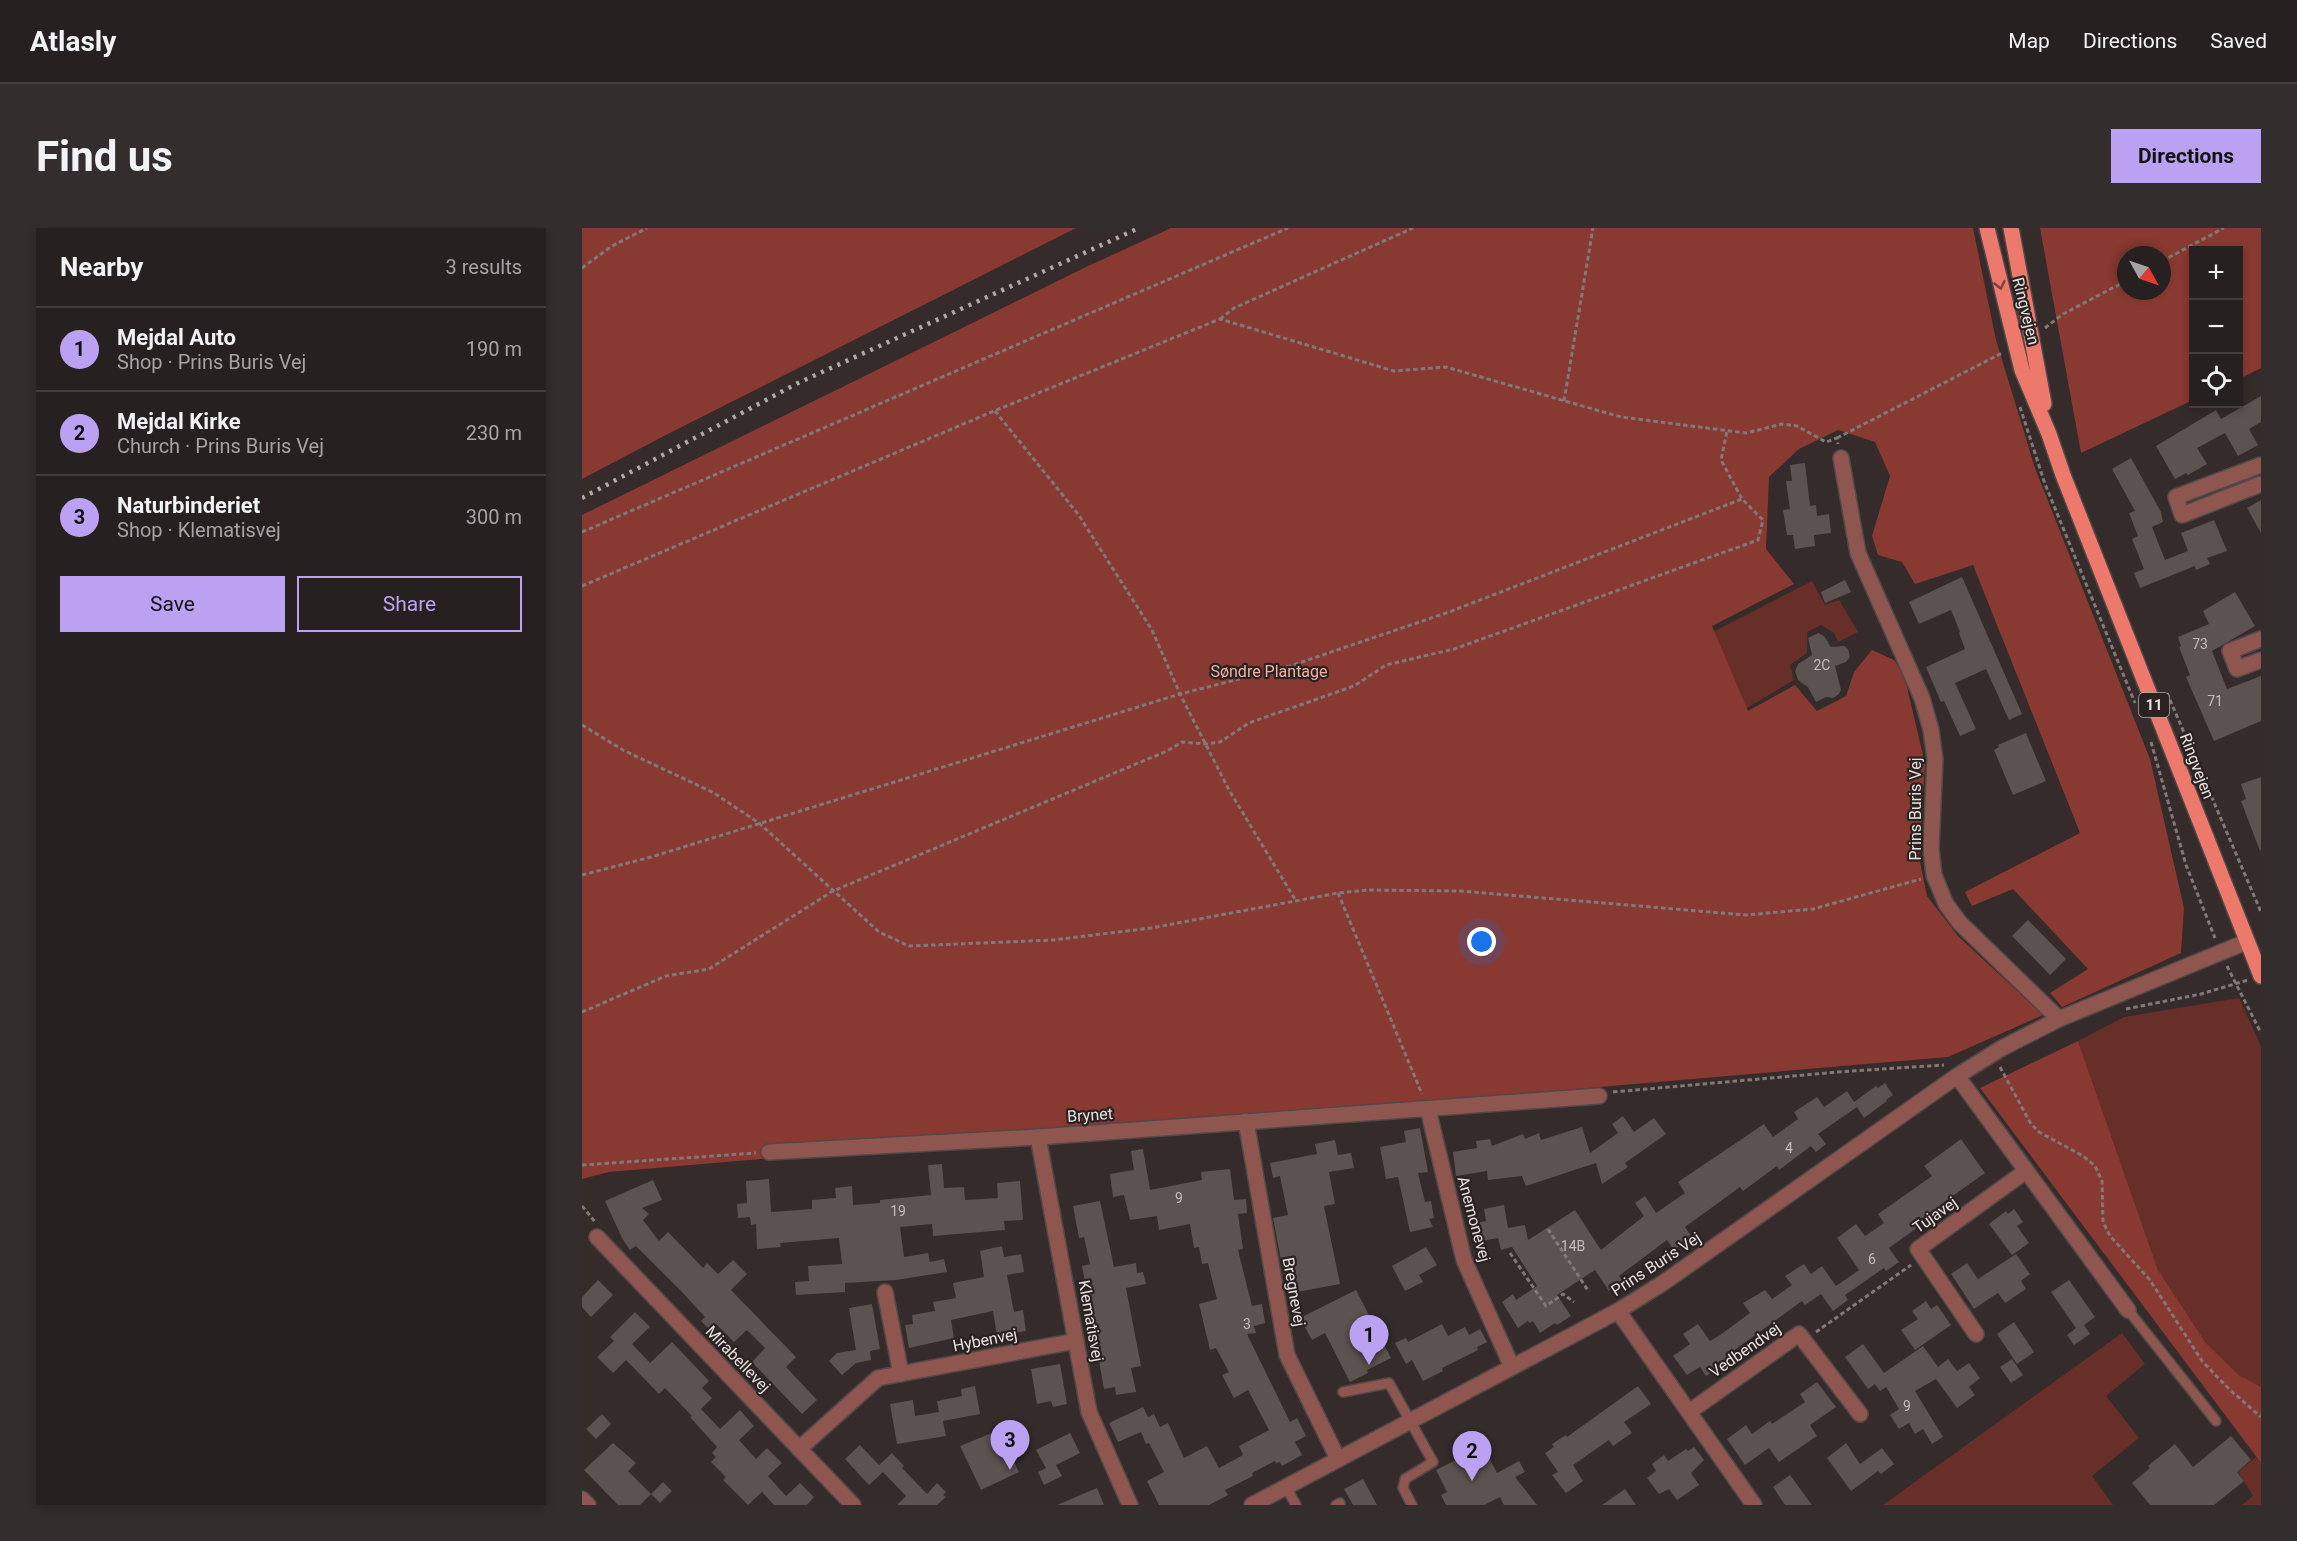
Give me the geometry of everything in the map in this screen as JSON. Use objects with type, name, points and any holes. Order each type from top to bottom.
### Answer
[{"type":"main road","name":"Ringvejen","points":[[1987,228],[2022,370],[2261,976]]},
{"type":"main road","name":"Ringvejen","points":[[2011,228],[2049,434]]},
{"type":"street","name":"Prins Buris Vej","points":[[1841,458],[1858,553],[1923,698],[1931,730],[1935,759],[1931,849],[1934,875],[1946,904],[1960,923],[2059,1019]]},
{"type":"street","points":[[2261,465],[2176,497],[2182,515],[2261,484]]},
{"type":"street","points":[[2261,639],[2230,651],[2237,669],[2261,660]]},
{"type":"street","name":"Prins Buris Vej","points":[[1252,1505],[1618,1311],[1663,1283],[1957,1076],[2002,1048],[2059,1019],[2246,942]]},
{"type":"street","points":[[1957,1076],[2128,1310]]},
{"type":"street","name":"Brynet","points":[[769,1152],[1038,1137],[1599,1096]]},
{"type":"street","name":"Anemonevej","points":[[1428,1108],[1464,1260],[1512,1368]]},
{"type":"street","name":"Bregnevej","points":[[1246,1121],[1287,1354],[1338,1459]]},
{"type":"street","name":"Klematisvej","points":[[1038,1137],[1089,1412],[1130,1505]]},
{"type":"street","name":"Tujavej","points":[[1976,1334],[1918,1249],[2026,1171]]},
{"type":"street","name":"Mirabellevej","points":[[597,1237],[853,1505]]},
{"type":"street","points":[[885,1292],[901,1374]]},
{"type":"street","points":[[1618,1311],[1754,1505]]},
{"type":"street","name":"Vedbendvej","points":[[1689,1412],[1799,1334],[1860,1414]]},
{"type":"street","name":"Hybenvej","points":[[799,1449],[878,1378],[1076,1341]]},
{"type":"street","points":[[582,1499],[588,1505]]},
{"type":"lane","points":[[2128,1310],[2216,1420]]},
{"type":"lane","points":[[1343,1392],[1389,1383],[1433,1462],[1405,1479],[1403,1488],[1412,1505]]},
{"type":"lane","points":[[1286,1486],[1296,1505]]},
{"type":"path","points":[[582,268],[612,246],[647,228]]},
{"type":"path","points":[[582,532],[1288,228]]},
{"type":"path","points":[[582,586],[994,411],[1220,319],[1234,308],[1413,228]]},
{"type":"path","points":[[1564,401],[1593,228]]},
{"type":"path","points":[[2171,256],[2224,228]]},
{"type":"path","points":[[2042,330],[2063,314],[2117,285]]},
{"type":"path","points":[[1220,319],[1394,370],[1446,367],[1621,417],[1746,433],[1782,424],[1797,426],[1826,442],[2002,353]]},
{"type":"path","points":[[2016,397],[2045,484],[2137,708]]},
{"type":"path","points":[[994,411],[1078,514],[1152,630],[1180,694],[1229,790],[1296,901]]},
{"type":"path","points":[[582,1012],[666,976],[709,969],[833,891],[1167,751],[1182,742],[1205,744],[1220,742],[1249,723],[1354,686],[1386,665],[1454,650],[1758,540],[1763,520],[1742,499],[1721,460],[1727,431]]},
{"type":"path","points":[[1837,438],[1841,458]]},
{"type":"path","points":[[582,875],[651,857],[1180,694],[1287,667],[1438,616],[1742,499]]},
{"type":"path","points":[[2163,684],[2261,912]]},
{"type":"path","points":[[582,725],[623,750],[714,793],[759,823],[879,932],[909,946],[1053,940],[1150,928],[1338,893],[1368,890],[1460,891],[1746,915],[1813,909],[1934,875]]},
{"type":"path","points":[[2150,740],[2186,866],[2221,953],[2261,1033]]},
{"type":"path","points":[[1338,893],[1428,1108]]},
{"type":"path","points":[[1599,1096],[1610,1093],[1803,1075],[1923,1066],[1950,1065],[1957,1076]]},
{"type":"path","points":[[2000,1066],[2031,1124],[2039,1132],[2083,1156],[2095,1166],[2102,1181],[2103,1222],[2110,1236],[2151,1280],[2202,1361],[2261,1417]]},
{"type":"path","points":[[582,1165],[769,1152]]},
{"type":"path","points":[[582,1206],[598,1226],[597,1237]]},
{"type":"path","points":[[1548,1229],[1589,1292]]},
{"type":"path","points":[[1510,1253],[1546,1306],[1563,1294],[1574,1302]]},
{"type":"path","points":[[1804,1340],[1922,1257]]},
{"type":"shaded area","points":[[1812,581],[1825,605],[1839,600],[1858,632],[1838,642],[1834,633],[1821,625],[1807,632],[1807,653],[1790,665],[1794,680],[1742,711],[1676,651]]},
{"type":"shaded area","points":[[2239,998],[2261,1046],[2261,1387],[2239,1375],[2206,1343],[2158,1270],[2078,1041],[2124,1017]]},
{"type":"shaded area","points":[[2122,1333],[2145,1364],[2106,1396],[2139,1438],[2092,1476],[2113,1505],[1883,1505]]},
{"type":"shaded area","points":[[2256,1457],[2261,1463],[2261,1505],[2242,1505],[2253,1496],[2238,1472]]},
{"type":"green space","points":[[582,228],[1076,228],[582,479]]},
{"type":"green space","name":"Søndre Plantage","points":[[1171,228],[1973,228],[1996,340],[2035,468],[2150,759],[2184,908],[2181,953],[2062,1007],[2050,993],[2088,969],[2013,889],[1972,906],[1965,892],[2080,833],[1973,565],[1915,584],[1902,562],[1878,555],[1872,536],[1890,476],[1875,442],[1838,430],[1799,449],[1769,477],[1766,549],[1794,584],[1712,626],[1748,711],[1795,685],[1817,711],[1846,696],[1854,672],[1872,650],[1894,660],[1904,674],[1925,764],[1919,857],[1927,896],[1958,936],[2043,1015],[1948,1057],[609,1172],[582,1179],[582,515],[1086,267]]},
{"type":"green space","points":[[2040,228],[2261,228],[2261,368],[2243,377],[2243,246],[2189,246],[2189,402],[2081,453]]},
{"type":"green space","points":[[2078,1041],[2158,1270],[2206,1343],[2239,1375],[2261,1387],[2261,1463],[1980,1088]]},
{"type":"building","points":[[2261,396],[2261,422],[2249,429],[2258,445],[2238,456],[2225,433],[2197,448],[2207,464],[2188,475],[2186,473],[2175,479],[2156,446],[2216,410],[2221,419]]},
{"type":"building","points":[[2131,458],[2161,512],[2163,522],[2152,527],[2165,560],[2188,551],[2181,533],[2214,520],[2227,551],[2207,558],[2210,564],[2196,570],[2195,566],[2140,588],[2134,573],[2144,569],[2132,539],[2138,536],[2129,513],[2135,511],[2112,469]]},
{"type":"building","points":[[1805,463],[1810,506],[1816,505],[1817,516],[1829,514],[1831,533],[1814,535],[1815,546],[1795,549],[1793,535],[1787,535],[1783,510],[1790,509],[1786,481],[1792,481],[1790,465]]},
{"type":"building","points":[[2261,500],[2261,533],[2247,508]]},
{"type":"building","points":[[1962,577],[2022,714],[2009,720],[1986,669],[1955,683],[1976,729],[1960,736],[1944,701],[1941,702],[1926,667],[1965,649],[1960,632],[1951,610],[1919,624],[1909,602]]},
{"type":"building","points":[[1845,580],[1851,592],[1825,603],[1821,592]]},
{"type":"building","points":[[2235,592],[2255,626],[2212,651],[2227,689],[2261,676],[2261,721],[2214,741],[2186,677],[2190,675],[2179,647],[2181,646],[2178,637],[2209,624],[2203,611]]},
{"type":"building","points":[[1818,633],[1824,636],[1831,647],[1844,646],[1848,649],[1850,657],[1846,662],[1835,666],[1841,690],[1839,694],[1833,698],[1826,697],[1816,702],[1808,687],[1798,680],[1795,671],[1798,664],[1812,655],[1808,638]]},
{"type":"building","points":[[2026,733],[2046,781],[2013,795],[1994,750],[1999,747],[1998,745]]},
{"type":"building","points":[[2261,777],[2260,851],[2241,801],[2246,799],[2241,784]]},
{"type":"building","points":[[2028,920],[2066,959],[2050,975],[2012,936]]},
{"type":"building","points":[[1885,1083],[1893,1095],[1887,1101],[1864,1118],[1857,1107],[1818,1134],[1826,1144],[1816,1152],[1811,1146],[1779,1170],[1777,1166],[1743,1191],[1740,1187],[1685,1227],[1692,1237],[1674,1250],[1667,1240],[1619,1276],[1623,1282],[1609,1291],[1595,1270],[1557,1295],[1571,1316],[1540,1333],[1533,1321],[1530,1323],[1528,1321],[1518,1328],[1502,1302],[1513,1294],[1516,1300],[1537,1286],[1512,1247],[1501,1250],[1498,1238],[1475,1242],[1471,1224],[1486,1221],[1484,1209],[1504,1205],[1508,1228],[1525,1225],[1528,1240],[1575,1210],[1601,1250],[1644,1216],[1635,1203],[1645,1196],[1656,1213],[1685,1193],[1678,1182],[1764,1124],[1773,1137],[1798,1119],[1794,1112],[1817,1097],[1824,1107],[1847,1091],[1854,1102],[1876,1086],[1878,1088]]},
{"type":"building","points":[[1623,1116],[1634,1132],[1654,1118],[1666,1134],[1625,1163],[1628,1167],[1602,1184],[1596,1163],[1526,1186],[1522,1176],[1488,1180],[1487,1171],[1456,1176],[1453,1152],[1477,1148],[1476,1141],[1490,1139],[1492,1146],[1523,1134],[1525,1139],[1539,1133],[1541,1140],[1582,1127],[1590,1153],[1618,1133],[1612,1124]]},
{"type":"building","points":[[1420,1128],[1428,1172],[1418,1173],[1425,1202],[1431,1201],[1434,1218],[1429,1219],[1433,1227],[1410,1232],[1398,1177],[1386,1179],[1380,1147],[1406,1142],[1404,1131]]},
{"type":"building","points":[[1961,1139],[1985,1173],[1940,1205],[1943,1209],[1889,1248],[1899,1262],[1886,1271],[1884,1268],[1845,1295],[1848,1300],[1833,1311],[1821,1294],[1805,1305],[1802,1301],[1732,1352],[1735,1356],[1706,1376],[1700,1367],[1687,1375],[1673,1356],[1690,1344],[1683,1334],[1698,1324],[1710,1341],[1750,1313],[1743,1303],[1765,1290],[1772,1299],[1792,1285],[1785,1276],[1804,1264],[1811,1274],[1822,1266],[1836,1286],[1859,1270],[1837,1238],[1856,1224],[1865,1236],[1884,1223],[1878,1214],[1932,1176],[1924,1166]]},
{"type":"building","points":[[1335,1140],[1338,1155],[1351,1153],[1354,1168],[1329,1172],[1335,1204],[1324,1206],[1340,1284],[1297,1292],[1294,1275],[1284,1276],[1273,1218],[1288,1215],[1280,1176],[1273,1178],[1270,1163],[1317,1154],[1315,1144]]},
{"type":"building","points":[[1143,1149],[1150,1190],[1202,1180],[1201,1172],[1230,1169],[1234,1200],[1246,1199],[1247,1213],[1238,1214],[1243,1249],[1238,1250],[1252,1306],[1262,1304],[1265,1323],[1254,1326],[1256,1333],[1247,1334],[1290,1422],[1297,1418],[1306,1436],[1295,1442],[1302,1455],[1282,1466],[1280,1462],[1275,1461],[1252,1473],[1253,1476],[1225,1490],[1228,1495],[1209,1505],[1159,1505],[1147,1481],[1164,1472],[1149,1443],[1146,1444],[1141,1432],[1118,1442],[1109,1423],[1143,1407],[1148,1417],[1154,1414],[1160,1427],[1168,1423],[1184,1458],[1207,1446],[1219,1468],[1243,1455],[1239,1446],[1269,1430],[1248,1390],[1234,1398],[1222,1375],[1229,1372],[1216,1348],[1210,1350],[1199,1304],[1217,1299],[1208,1263],[1202,1264],[1199,1247],[1194,1248],[1190,1224],[1159,1230],[1157,1216],[1130,1220],[1124,1195],[1113,1197],[1110,1174],[1134,1170],[1131,1151]]},
{"type":"building","points":[[942,1164],[944,1188],[964,1187],[965,1200],[998,1198],[997,1183],[1020,1181],[1023,1220],[1004,1221],[1005,1230],[933,1236],[932,1224],[900,1227],[904,1257],[928,1253],[930,1262],[944,1259],[947,1272],[896,1280],[845,1283],[845,1292],[796,1295],[795,1282],[809,1281],[808,1266],[842,1264],[839,1238],[780,1243],[781,1247],[757,1249],[756,1224],[751,1225],[750,1217],[738,1218],[737,1204],[747,1203],[746,1181],[769,1179],[771,1212],[812,1209],[812,1200],[836,1198],[835,1188],[852,1186],[853,1205],[931,1195],[928,1165]]},
{"type":"building","points":[[653,1180],[662,1200],[642,1208],[649,1214],[643,1220],[659,1241],[668,1232],[703,1268],[707,1263],[718,1274],[733,1260],[747,1274],[731,1290],[796,1357],[786,1367],[817,1400],[802,1414],[752,1362],[765,1348],[747,1330],[734,1342],[716,1324],[710,1330],[701,1321],[705,1317],[682,1292],[636,1246],[630,1250],[623,1240],[605,1201]]},
{"type":"building","points":[[1100,1201],[1114,1267],[1136,1263],[1137,1273],[1143,1272],[1146,1284],[1126,1288],[1141,1366],[1131,1368],[1136,1392],[1116,1395],[1115,1387],[1104,1389],[1094,1332],[1090,1333],[1085,1304],[1089,1303],[1082,1266],[1090,1264],[1084,1237],[1079,1238],[1073,1206]]},
{"type":"building","points":[[2014,1209],[2023,1222],[2017,1226],[2029,1243],[2012,1255],[1989,1224],[2006,1211],[2008,1214]]},
{"type":"building","points":[[1002,1246],[1004,1257],[1021,1254],[1024,1272],[1007,1275],[1014,1312],[1023,1310],[1026,1331],[997,1336],[993,1311],[951,1320],[954,1338],[909,1348],[905,1325],[913,1324],[912,1315],[935,1311],[933,1302],[956,1298],[953,1283],[984,1277],[980,1251]]},
{"type":"building","points":[[1426,1247],[1437,1265],[1419,1275],[1423,1282],[1405,1291],[1392,1266]]},
{"type":"building","points":[[2016,1254],[2030,1274],[2021,1281],[2026,1289],[2005,1303],[1998,1293],[1974,1309],[1951,1274],[1967,1263],[1978,1279]]},
{"type":"building","points":[[598,1280],[613,1295],[591,1317],[582,1307],[582,1297]]},
{"type":"building","points":[[2069,1280],[2095,1317],[2084,1325],[2090,1334],[2074,1345],[2067,1335],[2076,1328],[2051,1292]]},
{"type":"building","points":[[1356,1290],[1391,1358],[1350,1382],[1325,1333],[1312,1340],[1300,1318]]},
{"type":"building","points":[[1926,1301],[1931,1309],[1937,1305],[1951,1325],[1915,1350],[1901,1330],[1918,1319],[1912,1311]]},
{"type":"building","points":[[872,1304],[880,1349],[870,1351],[871,1360],[856,1363],[842,1375],[829,1361],[837,1353],[856,1350],[849,1308]]},
{"type":"building","points":[[635,1312],[650,1327],[632,1344],[650,1363],[672,1342],[709,1381],[702,1388],[712,1398],[701,1409],[720,1429],[740,1410],[754,1426],[739,1440],[756,1459],[767,1448],[782,1463],[768,1476],[786,1496],[800,1483],[814,1497],[807,1505],[774,1505],[762,1492],[748,1505],[723,1480],[726,1477],[711,1462],[716,1457],[712,1453],[717,1447],[665,1388],[659,1394],[626,1360],[613,1373],[597,1357],[614,1341],[610,1337]]},
{"type":"building","points":[[2014,1322],[2034,1352],[2017,1364],[1997,1334]]},
{"type":"building","points":[[1442,1324],[1448,1336],[1465,1327],[1469,1335],[1480,1329],[1487,1342],[1477,1347],[1478,1350],[1442,1368],[1443,1371],[1423,1381],[1412,1360],[1406,1364],[1395,1343],[1406,1338],[1408,1342]]},
{"type":"building","points":[[1863,1344],[1884,1373],[1923,1346],[1938,1367],[1948,1359],[1957,1371],[1969,1363],[1980,1378],[1969,1387],[1975,1395],[1957,1408],[1936,1379],[1915,1391],[1943,1437],[1932,1444],[1923,1429],[1915,1434],[1909,1423],[1899,1429],[1890,1415],[1899,1409],[1886,1387],[1880,1391],[1875,1384],[1868,1389],[1845,1357]]},
{"type":"building","points":[[2012,1359],[2023,1375],[2011,1383],[2000,1367]]},
{"type":"building","points":[[1060,1364],[1067,1404],[1053,1407],[1051,1401],[1037,1404],[1031,1369]]},
{"type":"building","points":[[1817,1382],[1836,1407],[1810,1425],[1817,1436],[1779,1462],[1769,1448],[1745,1465],[1727,1439],[1746,1425],[1752,1434],[1770,1421],[1772,1424],[1805,1402],[1800,1394]]},
{"type":"building","points":[[975,1386],[980,1414],[943,1421],[946,1436],[897,1444],[890,1404],[913,1400],[915,1416],[939,1412],[937,1401],[962,1396],[961,1389]]},
{"type":"building","points":[[1638,1386],[1651,1404],[1624,1422],[1632,1433],[1613,1446],[1609,1440],[1573,1465],[1583,1481],[1566,1493],[1552,1475],[1558,1472],[1545,1453],[1554,1447],[1552,1444],[1566,1435],[1567,1437]]},
{"type":"building","points":[[602,1414],[611,1424],[596,1439],[586,1429]]},
{"type":"building","points":[[999,1430],[1019,1472],[981,1490],[960,1446]]},
{"type":"building","points":[[1070,1433],[1080,1453],[1056,1465],[1062,1476],[1044,1485],[1038,1472],[1046,1468],[1036,1450]]},
{"type":"building","points":[[2231,1436],[2251,1460],[2237,1472],[2244,1481],[2214,1505],[2150,1505],[2132,1483],[2150,1468],[2148,1466],[2175,1444],[2193,1467]]},
{"type":"building","points":[[1481,1442],[1497,1473],[1519,1461],[1525,1472],[1515,1477],[1537,1505],[1504,1505],[1500,1497],[1484,1505],[1446,1505],[1441,1495],[1447,1492],[1436,1470],[1458,1459],[1456,1455]]},
{"type":"building","points":[[613,1443],[636,1463],[628,1471],[651,1494],[640,1505],[618,1505],[584,1470]]},
{"type":"building","points":[[1846,1443],[1860,1464],[1882,1448],[1894,1464],[1881,1474],[1878,1471],[1851,1491],[1827,1458]]},
{"type":"building","points":[[860,1445],[879,1465],[892,1453],[904,1466],[902,1468],[927,1494],[937,1483],[946,1492],[943,1495],[946,1497],[937,1505],[897,1505],[906,1496],[883,1472],[869,1485],[845,1459]]},
{"type":"building","points":[[1694,1447],[1704,1460],[1691,1473],[1699,1485],[1677,1500],[1669,1489],[1659,1494],[1647,1478],[1656,1471],[1652,1464],[1664,1455],[1668,1461],[1686,1449],[1688,1451]]},
{"type":"building","points":[[1790,1475],[1812,1505],[1785,1505],[1773,1487]]},
{"type":"building","points":[[1363,1479],[1377,1505],[1353,1505],[1344,1489]]},
{"type":"building","points":[[663,1482],[672,1491],[660,1503],[651,1494]]},
{"type":"building","points":[[1097,1488],[1104,1505],[1057,1505]]},
{"type":"building","points":[[1625,1489],[1636,1505],[1602,1505]]},
{"type":"railway","points":[[582,498],[798,383],[1139,228]]},
{"type":"place","name":"Mejdal Auto","points":[[1369,1365]]},
{"type":"place","name":"Naturbinderiet","points":[[1010,1470]]},
{"type":"place","name":"Mejdal Kirke","points":[[1472,1481]]}]
